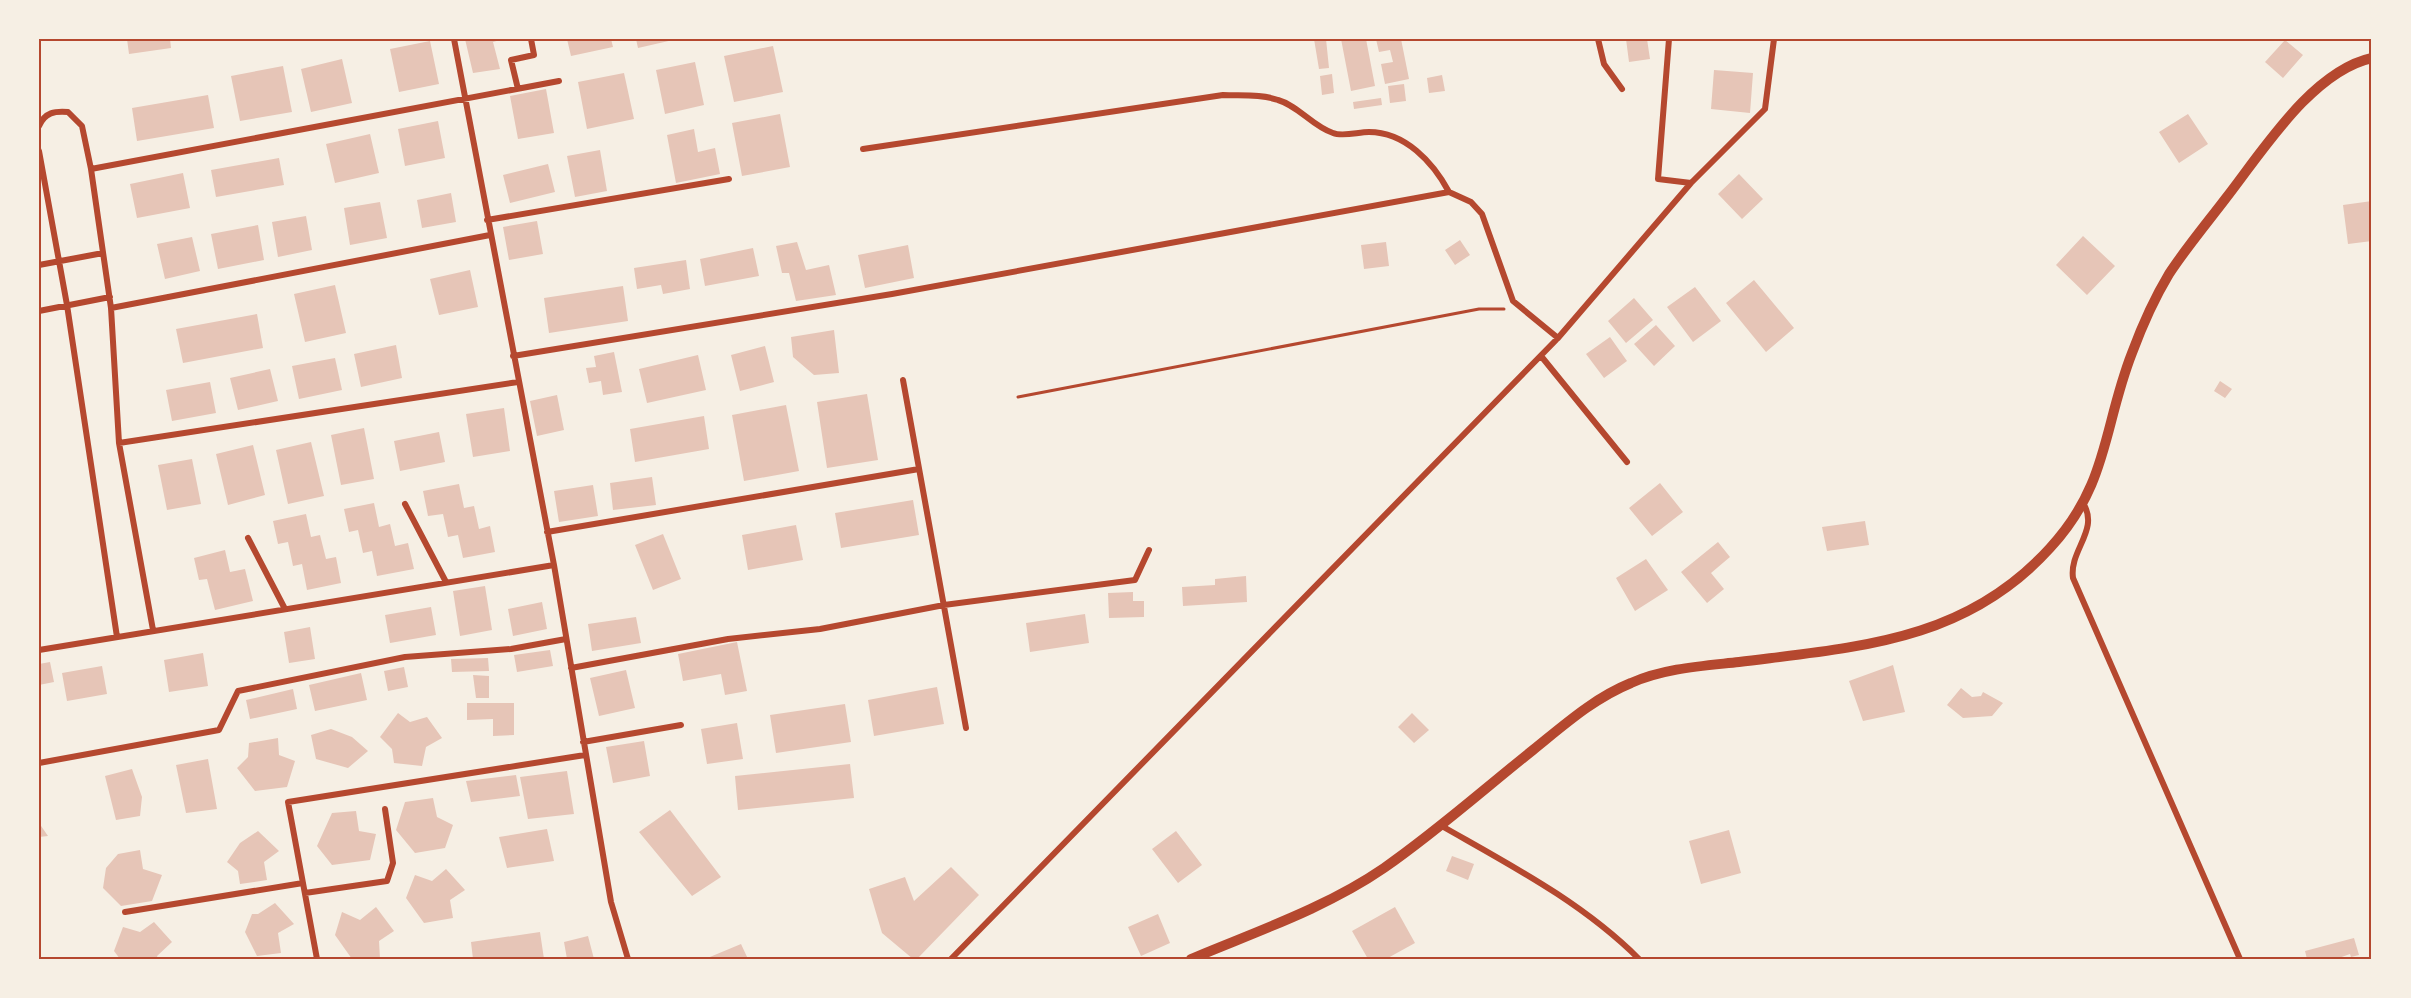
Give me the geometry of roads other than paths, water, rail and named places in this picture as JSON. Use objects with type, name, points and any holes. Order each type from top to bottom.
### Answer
[{"type":"street","points":[[454,39],[554,565],[611,902],[628,959]]},
{"type":"street","points":[[518,89],[511,60],[534,55],[531,39]]},
{"type":"street","points":[[1598,39],[1604,64],[1622,90]]},
{"type":"street","points":[[1670,39],[1658,179],[1691,183]]},
{"type":"street","points":[[951,959],[1558,338],[1691,183],[1765,109],[1774,39]]},
{"type":"street","points":[[1191,959],[1316,906],[1363,882],[1440,825],[1577,715],[1632,682],[1675,670],[1878,643],[1921,632],[1964,615],[1998,594],[2028,571],[2070,525],[2083,503],[2104,453],[2132,352],[2169,275],[2301,106],[2343,70],[2372,58]]},
{"type":"street","points":[[91,169],[559,81]]},
{"type":"street","points":[[863,149],[1211,97],[1277,99],[1297,109],[1319,128],[1336,135],[1385,132],[1406,142],[1437,169],[1449,192]]},
{"type":"street","points":[[39,126],[42,119],[53,111],[68,112],[82,126],[91,169],[110,297],[119,444],[153,630]]},
{"type":"street","points":[[39,151],[67,305],[117,637]]},
{"type":"street","points":[[487,220],[729,179]]},
{"type":"street","points":[[513,356],[892,294],[1449,192],[1471,202],[1482,214],[1513,301],[1558,338]]},
{"type":"street","points":[[111,308],[490,235]]},
{"type":"street","points":[[39,265],[103,253]]},
{"type":"street","points":[[39,310],[110,297]]},
{"type":"street","points":[[1540,356],[1627,462]]},
{"type":"street","points":[[903,380],[966,728]]},
{"type":"street","points":[[119,444],[518,382]]},
{"type":"street","points":[[547,532],[919,469]]},
{"type":"street","points":[[2083,503],[2089,513],[2090,525],[2075,557],[2073,578],[2240,959]]},
{"type":"street","points":[[405,504],[446,582]]},
{"type":"street","points":[[248,538],[285,609]]},
{"type":"street","points":[[571,668],[728,639],[820,629],[944,604],[1135,580],[1149,550]]},
{"type":"street","points":[[39,650],[554,565]]},
{"type":"street","points":[[39,763],[219,730],[238,690],[405,657],[511,649],[566,639]]},
{"type":"street","points":[[583,742],[681,725]]},
{"type":"street","points":[[317,959],[288,802],[585,755]]},
{"type":"street","points":[[304,893],[387,881],[393,863],[385,809]]},
{"type":"street","points":[[1440,825],[1565,898],[1617,937],[1639,959]]},
{"type":"street","points":[[125,912],[303,884]]}]
